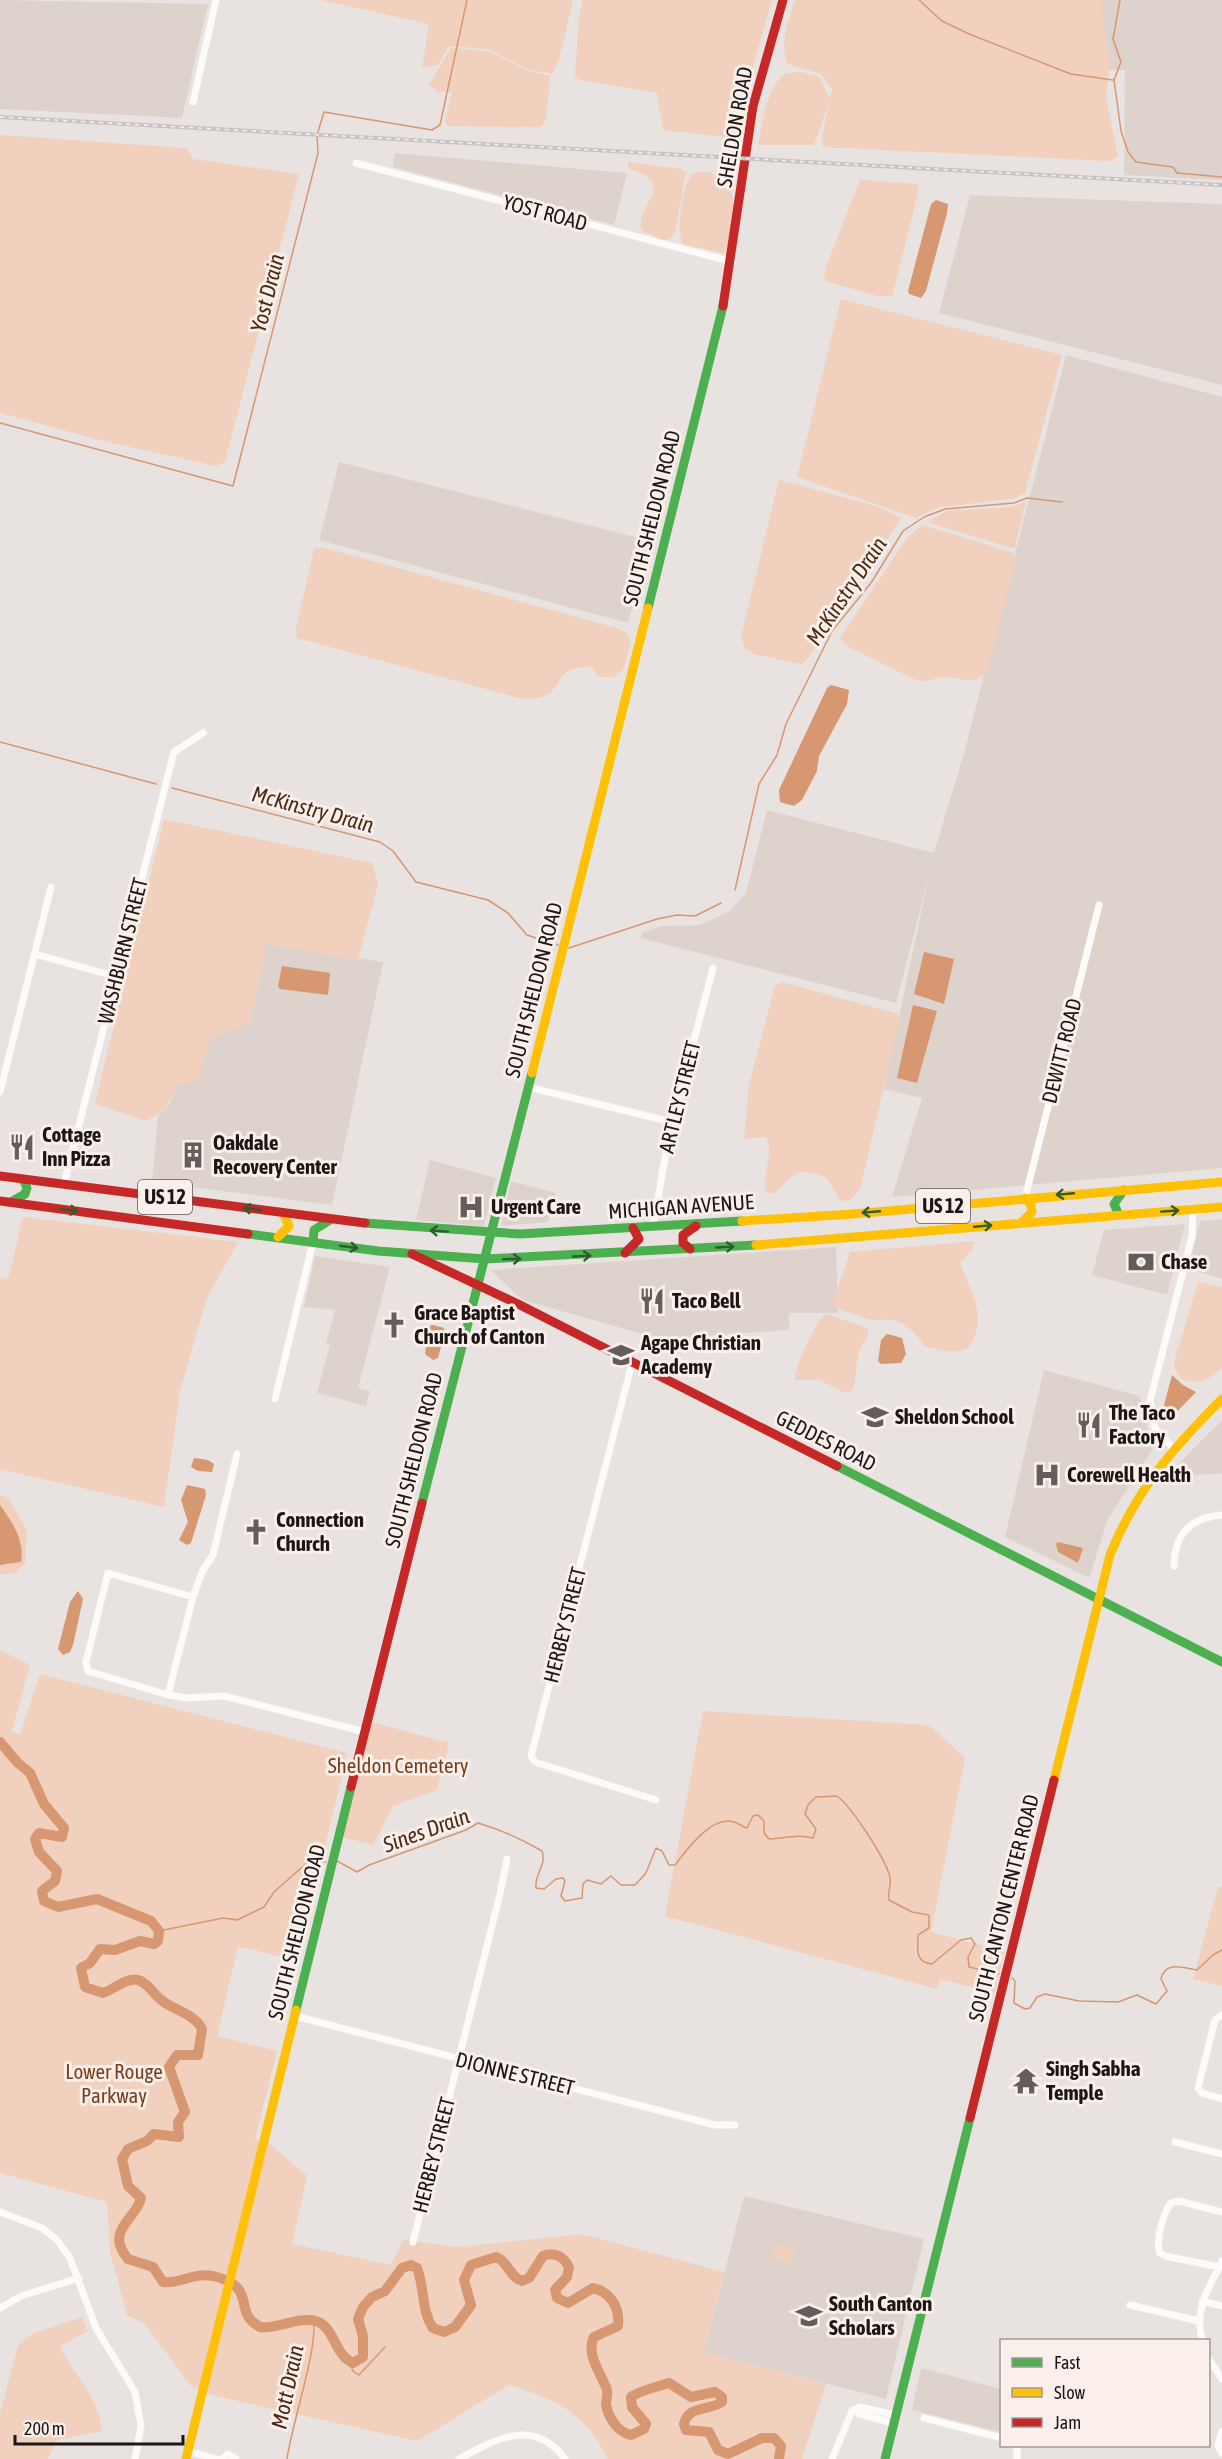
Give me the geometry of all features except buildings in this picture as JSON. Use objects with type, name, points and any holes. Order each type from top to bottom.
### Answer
[{"type":"main road","name":"SHELDON ROAD","points":[[733,262],[753,105],[783,0]]},
{"type":"main road","name":"SOUTH SHELDON ROAD","points":[[187,2455],[364,1732],[492,1233],[733,262]]},
{"type":"main road","name":"MICHIGAN AVENUE","points":[[0,1176],[331,1220],[420,1230],[492,1233],[653,1227],[853,1214],[1222,1182]]},
{"type":"main road","points":[[11,1202],[25,1194],[27,1188],[23,1179]]},
{"type":"main road","points":[[1119,1215],[1114,1204],[1124,1190]]},
{"type":"main road","points":[[1021,1223],[1028,1220],[1033,1210],[1032,1203],[1025,1198]]},
{"type":"main road","name":"MICHIGAN AVENUE","points":[[0,1201],[412,1254],[485,1259],[690,1249],[1222,1207]]},
{"type":"main road","points":[[278,1237],[289,1226],[283,1213]]},
{"type":"main road","points":[[314,1242],[314,1230],[331,1220]]},
{"type":"main road","points":[[690,1249],[683,1243],[683,1235],[699,1224]]},
{"type":"main road","points":[[625,1253],[639,1239],[633,1228]]},
{"type":"main road","name":"GEDDES ROAD","points":[[412,1254],[478,1285],[1222,1662]]},
{"type":"main road","name":"SOUTH CANTON CENTER ROAD","points":[[885,2459],[1110,1555],[1125,1516],[1145,1482],[1173,1448],[1222,1399]]},
{"type":"street","points":[[193,102],[216,0]]},
{"type":"street","name":"YOST ROAD","points":[[356,163],[733,262]]},
{"type":"street","name":"WASHBURN STREET","points":[[64,1184],[174,752],[203,733]]},
{"type":"street","points":[[0,1092],[51,887]]},
{"type":"street","name":"DEWITT ROAD","points":[[1025,1198],[1098,904]]},
{"type":"street","points":[[34,954],[117,977]]},
{"type":"street","name":"ARTLEY STREET","points":[[653,1227],[672,1122],[713,968]]},
{"type":"street","points":[[528,1087],[672,1122]]},
{"type":"street","points":[[1173,1448],[1155,1428],[1150,1401],[1191,1236],[1193,1209]]},
{"type":"street","points":[[275,1399],[314,1242]]},
{"type":"street","name":"HERBEY STREET","points":[[632,1363],[531,1756],[535,1762],[656,1800]]},
{"type":"street","points":[[168,1695],[193,1597],[202,1572],[213,1555],[237,1454]]},
{"type":"street","points":[[1174,1566],[1176,1551],[1185,1530],[1198,1519],[1221,1515]]},
{"type":"street","points":[[193,1597],[108,1573],[86,1662],[88,1671],[168,1695],[187,1698],[224,1696],[364,1732]]},
{"type":"street","name":"HERBEY STREET","points":[[413,2242],[507,1858]]},
{"type":"street","points":[[1222,2015],[1215,2020],[1198,2086],[1202,2093],[1222,2099]]},
{"type":"street","name":"DIONNE STREET","points":[[295,2016],[715,2125],[735,2125]]},
{"type":"street","points":[[1175,2142],[1222,2154]]},
{"type":"street","points":[[1202,2339],[1199,2321],[1202,2301],[1220,2264],[1165,2256],[1160,2253],[1158,2245],[1167,2209],[1171,2203],[1179,2201],[1222,2212]]},
{"type":"street","points":[[0,2212],[34,2223],[51,2234],[70,2258],[96,2328],[128,2379],[136,2398],[141,2426],[135,2459]]},
{"type":"street","points":[[0,2308],[21,2296],[79,2278]]},
{"type":"street","points":[[1202,2301],[1222,2306]]},
{"type":"street","points":[[1130,2304],[1199,2321]]},
{"type":"street","points":[[1222,2364],[1211,2366],[1222,2379]]},
{"type":"street","points":[[832,2459],[844,2426],[854,2410],[859,2414],[894,2419]]},
{"type":"street","points":[[924,2418],[1000,2437]]},
{"type":"street","points":[[1222,2431],[1218,2446],[1222,2453]]},
{"type":"street","points":[[459,2459],[470,2456],[500,2438],[523,2435],[547,2443],[565,2459]]},
{"type":"street","points":[[222,2459],[228,2454],[236,2459]]},
{"type":"street","points":[[187,2455],[217,2459]]},
{"type":"shaded area","points":[[0,0],[208,4],[182,118],[0,109]]},
{"type":"shaded area","points":[[1087,0],[1222,0],[1222,180],[1124,175],[1125,70],[1081,70]]},
{"type":"shaded area","points":[[395,153],[627,173],[614,225],[393,167]]},
{"type":"shaded area","points":[[970,195],[1222,204],[1222,385],[939,313]]},
{"type":"shaded area","points":[[936,200],[948,204],[947,213],[926,291],[921,298],[909,294],[908,291],[931,204]]},
{"type":"shaded area","points":[[1066,355],[1222,397],[1222,1168],[892,1197],[922,1098],[884,1089],[929,875],[896,1003],[640,938],[643,933],[661,926],[700,925],[730,911],[746,893],[767,810],[934,853],[964,753]]},
{"type":"shaded area","points":[[339,462],[651,541],[628,623],[319,540]]},
{"type":"shaded area","points":[[831,685],[849,690],[847,704],[819,756],[817,771],[802,800],[794,806],[780,802],[779,790],[827,688]]},
{"type":"shaded area","points":[[266,944],[383,962],[332,1205],[152,1182],[158,1116],[170,1104],[177,1084],[197,1080],[211,1037],[250,1023]]},
{"type":"shaded area","points":[[924,952],[954,959],[944,1004],[914,994]]},
{"type":"shaded area","points":[[282,966],[330,973],[328,995],[280,989],[278,986]]},
{"type":"shaded area","points":[[913,1005],[937,1011],[917,1083],[897,1078]]},
{"type":"shaded area","points":[[430,1160],[496,1178],[484,1226],[416,1220]]},
{"type":"shaded area","points":[[511,1181],[556,1193],[548,1222],[501,1226]]},
{"type":"shaded area","points":[[1222,1219],[1222,1279],[1189,1269],[1200,1221]]},
{"type":"shaded area","points":[[1185,1224],[1167,1295],[1092,1275],[1104,1230]]},
{"type":"shaded area","points":[[836,1247],[838,1313],[789,1313],[789,1330],[660,1339],[523,1300],[490,1270]]},
{"type":"shaded area","points":[[315,1256],[390,1267],[358,1388],[370,1391],[366,1406],[317,1393],[330,1345],[326,1343],[335,1310],[304,1307]]},
{"type":"shaded area","points":[[429,1326],[444,1328],[445,1332],[438,1358],[433,1360],[425,1354]]},
{"type":"shaded area","points":[[887,1334],[902,1338],[906,1354],[901,1363],[881,1364],[878,1361],[881,1340]]},
{"type":"shaded area","points":[[1044,1370],[1140,1396],[1153,1449],[1108,1519],[1089,1578],[1005,1537]]},
{"type":"shaded area","points":[[1172,1375],[1183,1385],[1196,1392],[1171,1418],[1164,1405]]},
{"type":"shaded area","points":[[1222,1420],[1222,1473],[1188,1476],[1177,1465]]},
{"type":"shaded area","points":[[194,1458],[208,1460],[214,1464],[212,1472],[198,1471],[191,1467]]},
{"type":"shaded area","points":[[187,1485],[205,1489],[206,1495],[191,1543],[187,1545],[179,1540],[188,1522],[181,1500]]},
{"type":"shaded area","points":[[0,1505],[19,1539],[21,1562],[0,1565]]},
{"type":"shaded area","points":[[1058,1542],[1083,1548],[1078,1563],[1058,1552],[1056,1544]]},
{"type":"shaded area","points":[[78,1591],[83,1599],[73,1645],[70,1652],[63,1655],[58,1649],[70,1602]]},
{"type":"shaded area","name":"South Canton Scholars","points":[[744,2196],[924,2239],[886,2399],[704,2352]]},
{"type":"shaded area","points":[[921,2368],[1000,2389],[1000,2432],[912,2410]]},
{"type":"green space","points":[[321,0],[573,0],[559,60],[552,74],[530,70],[488,49],[449,46],[438,65],[422,68],[429,24]]},
{"type":"green space","points":[[583,0],[772,0],[737,122],[736,138],[663,130],[657,93],[580,80],[575,76],[579,17]]},
{"type":"green space","points":[[795,0],[1104,0],[1102,6],[1110,63],[1106,97],[1118,156],[1109,161],[823,147],[822,137],[832,89],[821,74],[788,64],[785,56],[784,40]]},
{"type":"green space","points":[[451,48],[488,51],[529,71],[550,76],[546,119],[541,127],[448,126],[445,122],[452,92],[438,92],[429,85]]},
{"type":"green space","points":[[801,72],[819,77],[830,99],[814,145],[758,145],[766,106],[774,86],[786,74]]},
{"type":"green space","points":[[0,135],[187,148],[193,159],[299,174],[225,462],[216,466],[103,441],[0,413]]},
{"type":"green space","points":[[628,162],[681,169],[686,173],[675,231],[670,239],[662,240],[641,230],[641,220],[654,188],[651,181],[643,174],[628,168]]},
{"type":"green space","points":[[702,171],[721,178],[731,189],[732,215],[728,243],[724,253],[683,244],[681,238],[681,210],[687,182],[695,173]]},
{"type":"green space","points":[[860,180],[917,184],[919,190],[892,296],[878,296],[824,281],[826,267]]},
{"type":"green space","points":[[841,299],[1062,355],[1025,493],[1015,498],[936,508],[916,518],[797,477]]},
{"type":"green space","points":[[779,480],[876,506],[901,518],[829,622],[814,651],[801,664],[754,654],[744,648],[741,636]]},
{"type":"green space","points":[[1026,501],[1015,547],[1012,548],[927,522],[947,511],[1013,507]]},
{"type":"green space","points":[[922,525],[1011,552],[1017,559],[987,673],[975,680],[941,677],[924,681],[916,680],[848,647],[840,638],[907,538]]},
{"type":"green space","points":[[321,547],[617,628],[627,633],[631,641],[623,670],[614,677],[599,677],[591,667],[577,668],[568,671],[548,694],[538,698],[523,699],[297,638],[296,628],[314,549]]},
{"type":"green space","points":[[164,819],[372,863],[378,884],[358,960],[266,944],[250,1023],[211,1037],[197,1081],[177,1084],[166,1107],[145,1121],[95,1104]]},
{"type":"green space","points":[[782,982],[898,1014],[900,1019],[860,1189],[850,1200],[840,1201],[829,1181],[815,1173],[797,1172],[775,1193],[766,1193],[765,1178],[769,1151],[766,1137],[744,1139],[749,1085],[775,986]]},
{"type":"green space","points":[[23,1217],[238,1242],[206,1300],[180,1391],[164,1507],[0,1469],[0,1277],[8,1279]]},
{"type":"green space","points":[[975,1241],[972,1250],[960,1263],[978,1313],[974,1338],[971,1344],[963,1350],[949,1351],[925,1347],[909,1328],[898,1321],[870,1320],[832,1306],[850,1252]]},
{"type":"green space","points":[[1198,1282],[1222,1287],[1222,1368],[1203,1381],[1193,1382],[1181,1379],[1174,1362]]},
{"type":"green space","points":[[826,1314],[867,1328],[869,1335],[860,1351],[851,1393],[842,1392],[820,1380],[795,1380],[806,1345]]},
{"type":"green space","points":[[0,1495],[8,1498],[27,1530],[25,1563],[14,1574],[0,1574],[0,1565],[11,1564],[22,1554],[16,1529],[0,1505]]},
{"type":"green space","name":"Lower Rouge Parkway","points":[[0,1650],[30,1665],[12,1731],[20,1735],[40,1674],[347,1753],[298,1961],[238,1946],[217,2036],[277,2051],[255,2139],[270,2144],[307,2176],[292,2244],[391,2265],[403,2240],[458,2247],[582,2234],[724,2272],[704,2352],[826,2384],[802,2459],[608,2459],[589,2430],[568,2410],[542,2396],[509,2385],[417,2441],[211,2395],[192,2387],[144,2323],[127,2315],[110,2252],[107,2202],[0,2173]]},
{"type":"green space","points":[[703,1711],[929,1725],[965,1758],[931,1932],[1004,1951],[995,1993],[940,1979],[937,1989],[665,1916]]},
{"type":"green space","name":"Sheldon Cemetery","points":[[372,1722],[449,1743],[437,1790],[393,1806],[373,1845],[343,1837]]},
{"type":"green space","points":[[1218,1887],[1222,1887],[1222,1986],[1193,1979]]},
{"type":"green space","points":[[776,2244],[795,2249],[792,2263],[772,2258]]},
{"type":"green space","points":[[82,2317],[88,2331],[60,2346],[96,2406],[102,2431],[58,2440],[47,2459],[0,2459],[0,2413],[18,2345],[32,2334]]},
{"type":"waterway","name":"Yost Drain","points":[[0,423],[233,486],[318,153],[317,135],[324,112],[432,130],[440,125],[467,0]]},
{"type":"waterway","points":[[919,0],[942,21],[969,34],[1071,74],[1113,80]]},
{"type":"waterway","points":[[1120,0],[1113,39],[1121,62],[1114,80],[1121,131],[1128,152],[1136,162],[1173,167],[1177,173],[1222,177]]},
{"type":"waterway","name":"McKinstry Drain","points":[[735,890],[759,784],[777,755],[786,724],[832,631],[871,583],[903,531],[924,517],[945,509],[1014,503],[1027,498],[1062,502]]},
{"type":"waterway","name":"McKinstry Drain","points":[[0,742],[156,784]]},
{"type":"waterway","name":"McKinstry Drain","points":[[172,788],[380,842],[393,851],[416,882],[488,900],[508,913],[527,935],[558,945]]},
{"type":"waterway","name":"McKinstry Drain","points":[[569,948],[657,919],[677,915],[695,916],[721,903]]},
{"type":"waterway","points":[[0,1742],[30,1773],[44,1804],[64,1828],[62,1837],[39,1833],[35,1839],[39,1852],[57,1871],[55,1881],[42,1891],[44,1901],[58,1907],[97,1899],[151,1921],[159,1931],[158,1941],[154,1944],[140,1941],[115,1950],[100,1949],[90,1963],[81,1968],[85,1987],[103,1993],[129,1980],[141,1981],[165,2003],[194,2019],[202,2029],[198,2055],[177,2055],[169,2067],[185,2112],[178,2122],[179,2137],[154,2134],[147,2141],[128,2149],[122,2159],[128,2186],[141,2198],[120,2233],[121,2249],[128,2259],[153,2267],[163,2282],[206,2275],[227,2281],[236,2286],[241,2293],[247,2314],[260,2327],[273,2327],[302,2320],[316,2321],[327,2329],[342,2354],[353,2363],[363,2357],[363,2336],[358,2319],[363,2307],[372,2297],[385,2291],[402,2268],[411,2265],[417,2268],[429,2321],[433,2328],[444,2332],[455,2327],[471,2305],[464,2280],[471,2265],[496,2257],[522,2281],[529,2278],[543,2256],[559,2256],[569,2268],[567,2277],[555,2290],[557,2298],[568,2303],[593,2288],[605,2293],[616,2307],[618,2326],[594,2337],[592,2350],[595,2364],[607,2390],[607,2409],[611,2419],[621,2431],[631,2435],[644,2429],[646,2424],[632,2407],[631,2397],[669,2383],[691,2397],[715,2392],[722,2397],[722,2402],[717,2405],[690,2414],[684,2424],[686,2430],[709,2432],[718,2450],[728,2454],[762,2438],[774,2438],[781,2446],[779,2459]]},
{"type":"waterway","name":"Sines Drain","points":[[337,1861],[357,1872],[369,1865],[466,1830],[478,1823],[511,1835],[542,1851],[543,1861],[536,1888],[544,1889],[556,1879],[563,1878],[565,1881],[561,1896],[565,1901],[582,1898],[583,1884],[587,1880],[601,1884],[611,1876],[621,1885],[635,1885],[646,1873],[656,1848],[662,1851],[669,1865],[675,1865],[700,1835],[717,1823],[726,1821],[747,1828],[753,1816],[758,1815],[764,1821],[764,1833],[769,1839],[797,1836],[813,1838],[816,1829],[805,1814],[808,1805],[816,1797],[837,1796],[859,1821],[882,1858],[890,1877],[889,1900],[912,1912],[929,1915],[929,1928],[918,1935],[918,1954],[922,1961],[932,1964],[961,1940],[971,1938],[975,1944],[968,1957],[969,1967],[999,1974]]},
{"type":"waterway","name":"Sines Drain","points":[[159,1931],[223,1918],[237,1920],[264,1907],[274,1892],[308,1862],[326,1862]]},
{"type":"waterway","name":"Sines Drain","points":[[1012,1978],[1015,1981],[1014,2003],[1025,2009],[1030,2008],[1037,1997],[1045,1994],[1079,2001],[1118,2002],[1137,1995],[1156,2004],[1167,1991],[1161,1979],[1166,1969],[1181,1967],[1197,1970],[1222,1950]]},
{"type":"waterway","name":"Mott Drain","points":[[287,2459],[312,2348],[313,2321]]},
{"type":"waterway","points":[[349,2361],[353,2371],[359,2375],[385,2347]]},
{"type":"railway","points":[[0,117],[1222,185]]},
{"type":"traffic: fast","points":[[648,608],[723,306]]},
{"type":"traffic: fast","points":[[422,1503],[532,1073]]},
{"type":"traffic: fast","points":[[11,1202],[25,1194],[27,1188],[23,1179]]},
{"type":"traffic: fast","points":[[1119,1215],[1114,1204],[1124,1190]]},
{"type":"traffic: fast","points":[[313,1242],[314,1230],[330,1220]]},
{"type":"traffic: fast","points":[[365,1223],[520,1234],[742,1221]]},
{"type":"traffic: fast","points":[[248,1234],[378,1251],[485,1259],[756,1245]]},
{"type":"traffic: fast","points":[[837,1466],[1222,1662]]},
{"type":"traffic: fast","points":[[296,2010],[351,1787]]},
{"type":"traffic: fast","points":[[885,2459],[970,2118]]},
{"type":"traffic: slow","points":[[532,1073],[648,608]]},
{"type":"traffic: slow","points":[[742,1221],[853,1214],[1222,1182]]},
{"type":"traffic: slow","points":[[1021,1223],[1032,1212],[1031,1205],[1025,1198]]},
{"type":"traffic: slow","points":[[756,1245],[1222,1207]]},
{"type":"traffic: slow","points":[[278,1237],[289,1226],[283,1213]]},
{"type":"traffic: slow","points":[[1054,1780],[1110,1555],[1120,1532],[1157,1471],[1187,1435],[1222,1399]]},
{"type":"traffic: slow","points":[[186,2459],[296,2010]]},
{"type":"traffic: jam","points":[[723,306],[753,106],[783,0]]},
{"type":"traffic: jam","points":[[0,1176],[365,1223]]},
{"type":"traffic: jam","points":[[0,1201],[248,1234]]},
{"type":"traffic: jam","points":[[690,1249],[683,1243],[683,1235],[696,1226]]},
{"type":"traffic: jam","points":[[625,1253],[639,1239],[633,1228]]},
{"type":"traffic: jam","points":[[412,1254],[518,1304],[837,1466]]},
{"type":"traffic: jam","points":[[351,1787],[422,1503]]},
{"type":"traffic: jam","points":[[970,2118],[1054,1780]]},
{"type":"place","name":"Cottage Inn Pizza","points":[[22,1147]]},
{"type":"place","name":"Oakdale Recovery Center","points":[[193,1155]]},
{"type":"place","name":"Urgent Care","points":[[471,1207]]},
{"type":"place","name":"Chase","points":[[1141,1262]]},
{"type":"place","name":"Taco Bell","points":[[652,1301]]},
{"type":"place","name":"Grace Baptist Church of Canton","points":[[394,1325]]},
{"type":"place","name":"Agape Christian Academy","points":[[621,1355]]},
{"type":"place","name":"Sheldon School","points":[[875,1417]]},
{"type":"place","name":"The Taco Factory","points":[[1089,1425]]},
{"type":"place","name":"Corewell Health","points":[[1047,1475]]},
{"type":"place","name":"Connection Church","points":[[256,1532]]},
{"type":"place","name":"Singh Sabha Temple","points":[[1026,2081]]},
{"type":"place","name":"South Canton Scholars","points":[[809,2316]]}]
